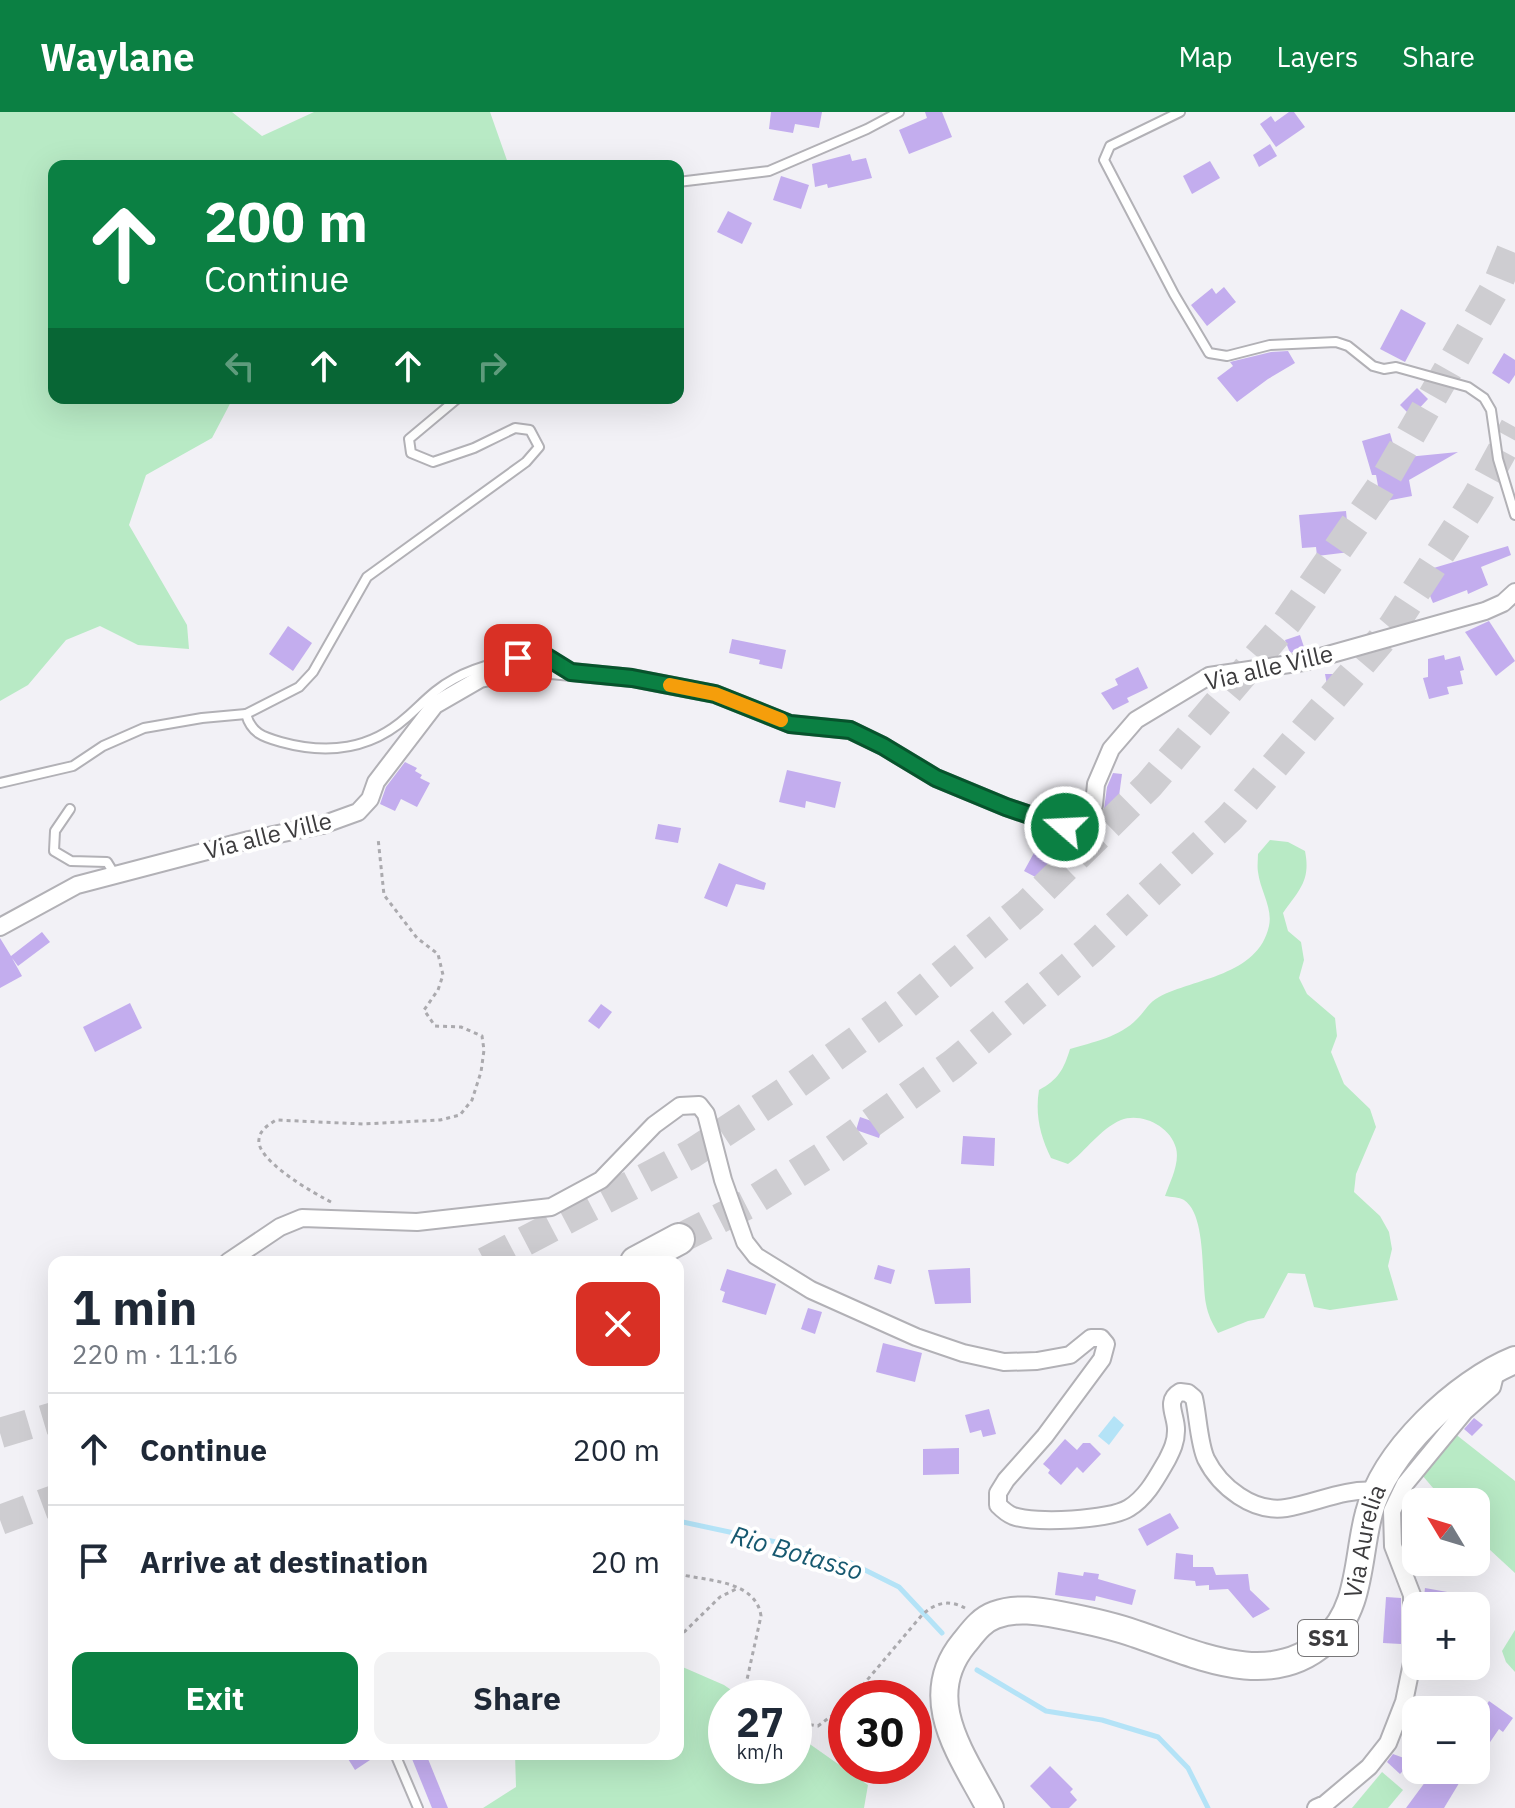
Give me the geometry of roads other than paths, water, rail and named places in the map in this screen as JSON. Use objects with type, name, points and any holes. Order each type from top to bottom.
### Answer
[{"type":"highway","points":[[647,1256],[679,1239]]},
{"type":"main road","name":"Via Aurelia","points":[[990,1808],[947,1725],[943,1693],[955,1653],[985,1620],[1005,1612],[1031,1610],[1105,1624],[1212,1661],[1239,1666],[1268,1665],[1295,1659],[1325,1641],[1343,1619],[1356,1590],[1369,1511],[1376,1491],[1393,1463],[1456,1394],[1503,1366]]},
{"type":"street","name":"Via alle Ville","points":[[0,927],[77,885],[249,840],[322,825],[358,812],[370,799],[376,782],[435,705],[480,679],[531,668],[632,678],[715,694],[790,724],[850,730],[936,778],[1065,827],[1084,821],[1094,805],[1096,784],[1111,749],[1136,720],[1209,676],[1303,662],[1485,611],[1503,603],[1515,592]]},
{"type":"street","points":[[237,1256],[280,1227],[302,1218],[417,1222],[551,1207],[601,1180],[654,1125],[680,1106],[699,1105],[706,1114],[723,1180],[745,1242],[756,1256],[811,1290],[916,1337],[963,1353],[1004,1362],[1037,1361],[1070,1355],[1091,1338],[1101,1338],[1106,1344],[1102,1359],[1094,1371],[998,1493],[998,1505],[1015,1517],[1058,1520],[1108,1517],[1130,1508],[1151,1487],[1174,1447],[1176,1428],[1171,1403],[1180,1392],[1194,1398],[1205,1457],[1223,1483],[1244,1500],[1282,1508],[1360,1490],[1376,1491]]},
{"type":"street","points":[[1316,1808],[1369,1767],[1388,1743],[1404,1702],[1412,1663],[1412,1595],[1393,1546],[1392,1511],[1405,1484],[1465,1411],[1492,1387],[1503,1366]]},
{"type":"lane","points":[[684,181],[769,171],[899,112]]},
{"type":"lane","points":[[1180,112],[1110,146],[1104,160],[1174,294],[1209,353],[1227,356],[1270,345],[1336,342],[1348,346],[1373,366],[1384,369],[1396,367],[1468,387],[1484,398],[1491,410],[1498,459],[1515,515]]},
{"type":"lane","points":[[0,783],[73,766],[103,746],[144,728],[246,714],[299,687],[313,672],[367,577],[526,462],[539,447],[530,430],[515,428],[474,448],[433,462],[411,453],[409,439],[451,404]]},
{"type":"lane","points":[[246,714],[250,726],[264,737],[300,747],[348,749],[372,741],[405,719],[433,691],[457,677],[494,663],[542,654],[571,672]]},
{"type":"lane","points":[[70,809],[55,831],[54,851],[71,861],[107,862],[115,875]]},
{"type":"lane","points":[[398,1760],[418,1808]]},
{"type":"water","points":[[1114,1416],[1124,1425],[1109,1445],[1098,1436]]},
{"type":"waterway","name":"Rio Botasso","points":[[684,1522],[781,1543],[851,1563],[899,1587],[942,1633]]},
{"type":"waterway","name":"Rio Botasso","points":[[977,1670],[1046,1711],[1102,1720],[1158,1737],[1188,1768],[1208,1808]]},
{"type":"tunnel","points":[[496,1256],[691,1154],[794,1086],[903,1007],[1028,904],[1149,785],[1287,622],[1380,488],[1498,283],[1515,242]]},
{"type":"tunnel","points":[[679,1239],[748,1204],[829,1153],[953,1064],[1091,949],[1230,818],[1393,626],[1477,497],[1515,427]]},
{"type":"tunnel","points":[[0,1433],[48,1419]]},
{"type":"tunnel","points":[[0,1520],[48,1502]]}]
